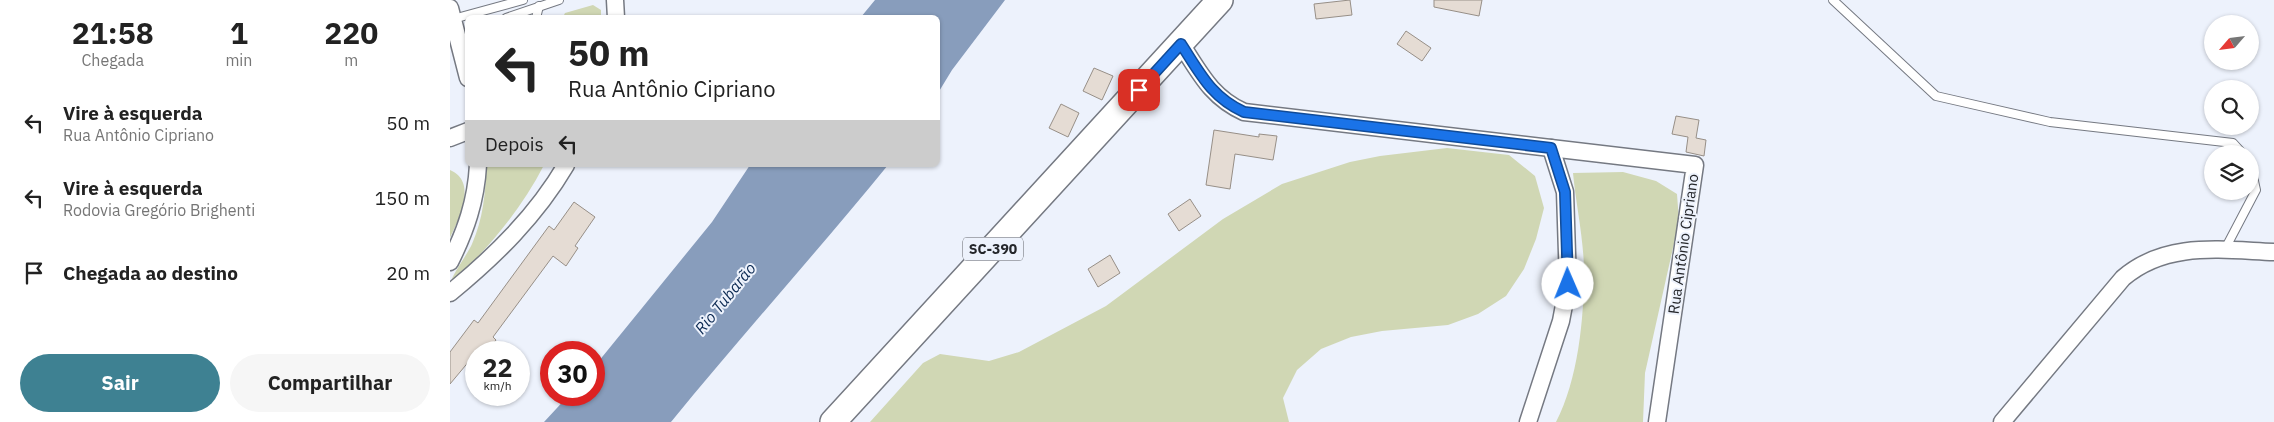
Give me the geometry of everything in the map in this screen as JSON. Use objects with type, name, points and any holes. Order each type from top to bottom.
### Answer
[{"type":"main road","name":"SC-390","points":[[833,422],[1220,0]]},
{"type":"street","points":[[616,0],[616,15]]},
{"type":"street","points":[[457,22],[465,62]]},
{"type":"street","name":"Rua Antônio Cipriano","points":[[1181,44],[1213,92],[1227,104],[1244,112],[1695,165],[1657,422]]},
{"type":"street","points":[[450,138],[465,132]]},
{"type":"street","points":[[1528,422],[1561,321],[1568,284],[1565,192],[1551,148]]},
{"type":"street","points":[[450,262],[472,212],[477,190],[478,167]]},
{"type":"street","points":[[450,293],[510,240],[540,203],[565,167]]},
{"type":"street","points":[[2002,422],[2123,278],[2138,265],[2158,256],[2181,251],[2274,252]]},
{"type":"lane","points":[[478,15],[524,0],[539,6]]},
{"type":"lane","points":[[514,15],[559,0]]},
{"type":"lane","points":[[1833,0],[1936,96],[2050,122],[2235,145]]},
{"type":"lane","points":[[537,15],[539,6]]},
{"type":"lane","points":[[2224,251],[2251,200]]},
{"type":"green space","points":[[593,5],[601,10],[601,15],[564,15],[565,13]]},
{"type":"green space","points":[[1447,148],[1509,155],[1535,176],[1544,208],[1536,239],[1524,269],[1506,296],[1478,314],[1448,325],[1382,331],[1351,337],[1321,349],[1297,370],[1283,398],[1289,422],[870,422],[923,363],[940,354],[989,361],[1019,352],[1106,306],[1223,219],[1282,184],[1350,162],[1380,156]]},
{"type":"green space","points":[[486,167],[543,167],[524,199],[502,229],[450,285],[453,276],[472,244],[479,225]]},
{"type":"green space","points":[[450,170],[463,183],[465,192],[458,221],[450,238]]},
{"type":"green space","points":[[1623,172],[1656,181],[1677,194],[1679,221],[1645,373],[1643,422],[1556,422],[1564,405],[1575,368],[1583,309],[1584,260],[1573,173]]},
{"type":"water","points":[[875,0],[1005,0],[952,70],[940,90],[940,15],[863,15]]},
{"type":"water","name":"Rio Tubarão","points":[[749,167],[886,167],[671,422],[544,422],[559,406],[605,406],[605,353],[712,222]]},
{"type":"building","points":[[1350,0],[1352,15],[1316,19],[1314,4]]},
{"type":"building","points":[[1434,0],[1482,0],[1479,16],[1434,7]]},
{"type":"building","points":[[1406,31],[1431,48],[1422,61],[1397,44]]},
{"type":"building","points":[[1094,68],[1113,76],[1102,100],[1083,91]]},
{"type":"building","points":[[1061,104],[1079,113],[1068,137],[1049,128]]},
{"type":"building","points":[[1676,116],[1699,120],[1696,138],[1706,140],[1704,156],[1686,152],[1688,137],[1672,134]]},
{"type":"building","points":[[1214,130],[1259,137],[1259,134],[1277,136],[1273,160],[1235,154],[1230,189],[1206,185]]},
{"type":"building","points":[[1190,199],[1201,216],[1179,231],[1168,214]]},
{"type":"building","points":[[574,202],[595,217],[575,246],[578,248],[566,266],[553,256],[493,337],[495,341],[465,341],[465,366],[450,384],[450,352],[474,320],[478,323],[549,226],[554,230]]},
{"type":"building","points":[[1110,255],[1120,273],[1098,287],[1088,269]]},
{"type":"route","points":[[1139,90],[1181,44],[1213,92],[1227,104],[1244,112],[1551,148],[1565,192],[1568,284]]}]
